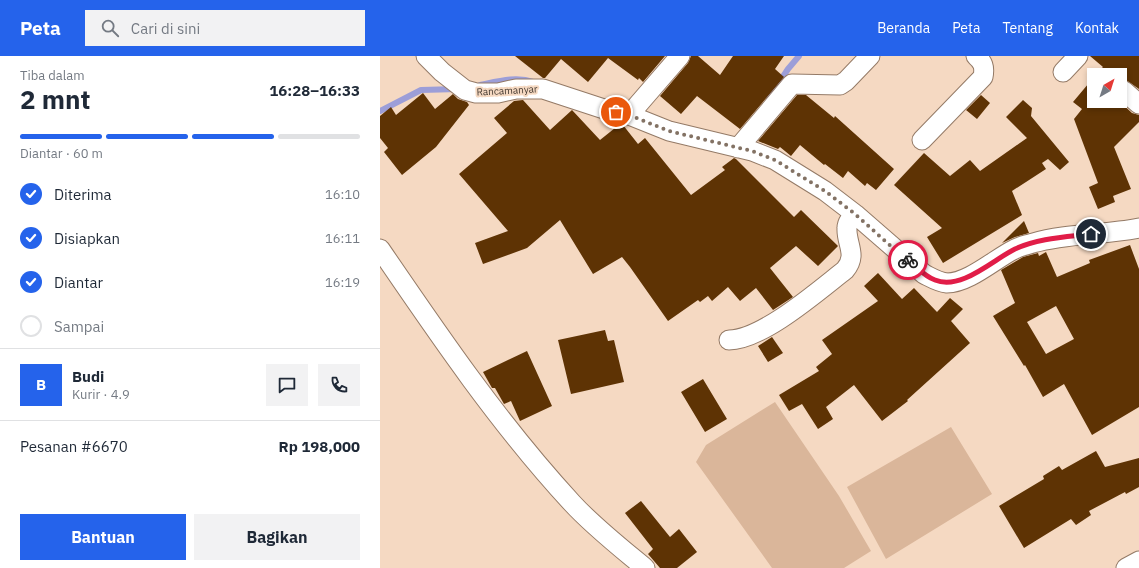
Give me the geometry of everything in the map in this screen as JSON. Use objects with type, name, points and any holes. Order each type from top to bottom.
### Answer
[{"type":"street","name":"Rancamanyar","points":[[426,56],[442,72],[465,90],[476,93],[498,93],[516,89],[543,89],[604,109],[629,115],[669,131],[752,151],[775,160],[825,191],[855,214],[924,274],[936,281],[948,283],[966,278],[1016,248],[1034,242],[1061,237],[1122,232],[1139,228]]},
{"type":"street","points":[[629,115],[680,56]]},
{"type":"street","points":[[738,148],[792,84],[840,85],[846,81],[870,56]]},
{"type":"street","points":[[922,140],[983,77],[984,70],[982,62],[976,56]]},
{"type":"street","points":[[1063,72],[1078,56]]},
{"type":"street","points":[[1127,94],[1139,104]]},
{"type":"street","points":[[729,340],[744,339],[796,309],[849,266],[852,257],[847,227],[848,222],[855,214]]},
{"type":"street","points":[[380,249],[475,386],[524,448],[573,505],[645,568]]},
{"type":"street","points":[[1126,568],[1139,561]]},
{"type":"shaded area","points":[[775,402],[839,496],[871,551],[844,568],[772,568],[696,462],[706,445]]},
{"type":"shaded area","points":[[951,427],[992,494],[886,559],[847,487]]},
{"type":"building","points":[[515,56],[665,56],[643,82],[608,58],[588,82],[561,59],[545,78],[543,78]]},
{"type":"building","points":[[691,56],[698,56],[720,75],[733,56],[784,56],[775,69],[784,77],[740,129],[697,96],[681,114],[660,96],[688,63]]},
{"type":"building","points":[[1090,56],[1139,56],[1139,89],[1127,81],[1127,68],[1102,68],[1103,67]]},
{"type":"building","points":[[1087,85],[1087,108],[1127,108],[1132,113],[1139,115],[1139,122],[1114,147],[1131,189],[1113,196],[1115,202],[1098,209],[1089,187],[1098,183],[1074,119],[1082,109],[1073,102]]},
{"type":"building","points":[[423,93],[435,109],[453,94],[458,99],[467,102],[469,105],[436,147],[402,175],[384,152],[388,148],[380,138],[380,116],[391,107],[396,115]]},
{"type":"building","points":[[797,95],[806,95],[834,118],[835,116],[894,169],[876,190],[867,183],[865,186],[848,171],[843,178],[825,164],[824,165],[800,145],[791,156],[780,147],[778,149],[758,141]]},
{"type":"building","points":[[981,95],[990,103],[977,119],[966,110]]},
{"type":"building","points":[[523,100],[550,130],[572,110],[600,140],[620,124],[623,125],[638,144],[645,138],[691,195],[725,170],[722,167],[734,158],[794,217],[801,210],[838,246],[818,266],[796,246],[770,268],[793,297],[773,310],[756,288],[740,301],[728,287],[712,301],[708,296],[700,302],[698,300],[668,321],[622,257],[593,274],[560,220],[527,248],[483,264],[475,243],[508,231],[459,174],[507,133],[494,118],[514,101]]},
{"type":"building","points":[[1023,100],[1032,108],[1031,116],[1069,162],[1060,170],[1048,159],[1042,163],[1046,169],[1012,191],[1022,215],[943,263],[927,237],[942,228],[894,185],[924,153],[950,176],[970,160],[980,171],[1027,138],[1006,117]]},
{"type":"building","points":[[1024,221],[1029,233],[1002,243]]},
{"type":"building","points":[[1130,245],[1139,269],[1139,407],[1092,435],[1064,384],[1043,397],[1025,365],[1024,366],[993,316],[1015,303],[1001,270],[1023,257],[1038,253],[1039,256],[1046,252],[1057,277],[1090,263],[1089,260]],"holes":[[[1056,306],[1074,339],[1046,354],[1027,322]]]},
{"type":"building","points":[[878,273],[902,299],[914,288],[937,312],[950,298],[963,309],[951,321],[970,343],[907,400],[908,401],[882,421],[854,385],[826,407],[833,419],[818,429],[802,404],[789,411],[779,395],[819,371],[816,367],[832,354],[822,340],[878,301],[864,286]]},
{"type":"building","points":[[605,330],[608,341],[614,340],[624,382],[571,394],[558,340]]},
{"type":"building","points":[[772,337],[783,353],[768,362],[758,346]]},
{"type":"building","points":[[527,351],[552,406],[520,421],[511,401],[504,404],[495,388],[492,388],[483,372]]},
{"type":"building","points":[[703,379],[727,419],[705,432],[681,392]]},
{"type":"building","points":[[1096,451],[1105,467],[1139,458],[1139,487],[1126,494],[1125,492],[1089,511],[1091,515],[1076,525],[1071,519],[1024,548],[999,506],[1044,479],[1043,476],[1059,466],[1062,470]]},
{"type":"building","points":[[641,501],[670,537],[679,529],[697,552],[677,568],[660,568],[648,554],[653,549],[625,513]]},
{"type":"waterway","points":[[769,98],[788,69],[799,56]]},
{"type":"waterway","points":[[480,85],[514,79],[534,82]]},
{"type":"waterway","points":[[380,111],[421,90],[458,89]]},
{"type":"way so far","points":[[616,112],[629,115],[669,131],[752,151],[775,160],[825,191],[855,214],[908,260]]},
{"type":"route","points":[[908,260],[924,274],[936,281],[948,283],[966,278],[1016,248],[1034,242],[1091,234]]}]
